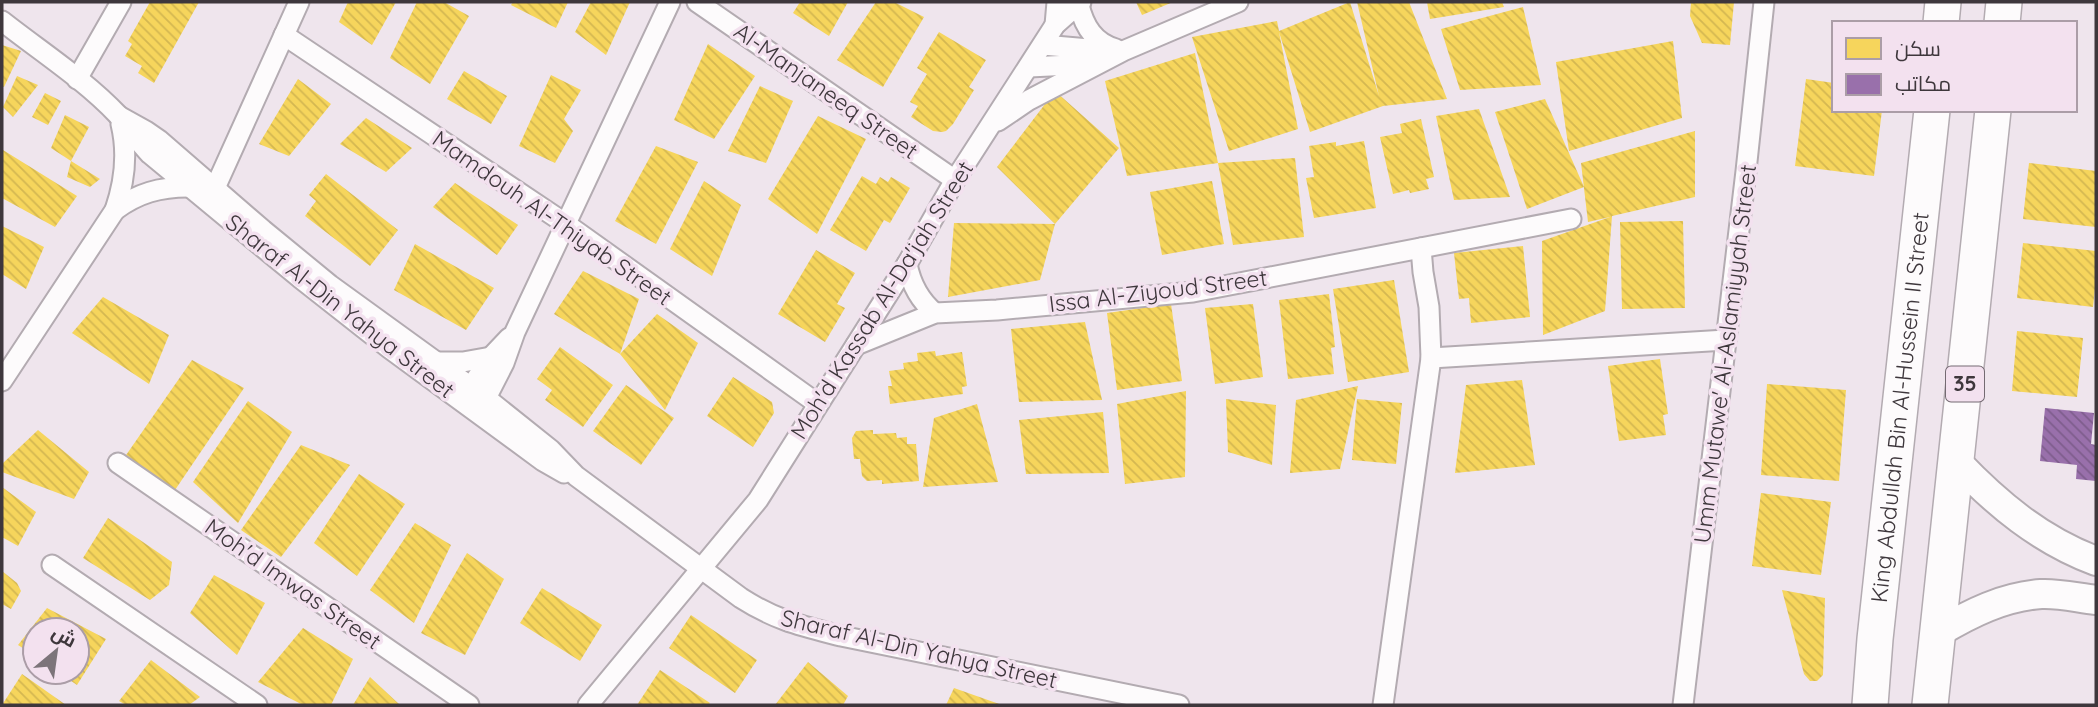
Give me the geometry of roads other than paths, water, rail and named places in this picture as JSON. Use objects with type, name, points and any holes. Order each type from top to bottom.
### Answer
[{"type":"highway","points":[[1941,21],[1943,2]]},
{"type":"highway","points":[[2002,21],[2004,2]]},
{"type":"highway","name":"King Abdullah Bin Al-Hussein II Street","points":[[1870,705],[1932,112]]},
{"type":"highway","name":"35","points":[[1930,705],[1993,112]]},
{"type":"street","points":[[77,79],[121,2]]},
{"type":"street","points":[[215,188],[299,2]]},
{"type":"street","points":[[474,400],[515,332],[670,2]]},
{"type":"street","name":"Al-Manjaneeq Street","points":[[697,2],[955,180]]},
{"type":"street","name":"Moh'd Kassab Al-Da'jah Street","points":[[1055,25],[1057,2]]},
{"type":"street","points":[[991,126],[1029,100],[1123,51],[1238,2]]},
{"type":"street","name":"Umm Mutawe' Al-Aslamiyyah Street","points":[[1683,705],[1764,2]]},
{"type":"street","points":[[1080,3],[1082,18],[1093,36],[1110,48],[1123,51]]},
{"type":"street","name":"Moh'd Kassab Al-Da'jah Street","points":[[588,705],[758,500],[907,264],[955,180],[1055,25],[1080,3]]},
{"type":"street","name":"Sharaf Al-Din Yahya Street","points":[[2,21],[77,79],[119,116],[146,131],[215,188],[259,236],[353,320],[474,400],[513,420],[560,458],[576,476],[763,612],[787,622],[841,636],[1179,705]]},
{"type":"street","name":"Mamdouh Al-Thiyab Street","points":[[284,35],[566,224],[818,404]]},
{"type":"street","points":[[1043,45],[1123,51]]},
{"type":"street","points":[[1029,67],[1084,63],[1123,51]]},
{"type":"street","points":[[2,381],[115,210],[125,166],[119,116]]},
{"type":"street","name":"Sharaf Al-Din Yahya Street","points":[[119,116],[149,154],[188,187],[434,362],[553,468],[576,476]]},
{"type":"street","points":[[125,166],[149,154],[170,150]]},
{"type":"street","points":[[115,210],[142,193],[188,187]]},
{"type":"street","name":"Issa Al-Ziyoud Street","points":[[856,345],[935,313],[1193,292],[1571,219]]},
{"type":"street","points":[[1383,705],[1431,358],[1429,307],[1421,248]]},
{"type":"street","points":[[907,264],[912,285],[927,307],[935,313]]},
{"type":"street","points":[[1431,358],[1726,340]]},
{"type":"street","points":[[434,362],[498,360]]},
{"type":"street","points":[[498,360],[513,420]]},
{"type":"street","points":[[1956,461],[1988,494],[2023,522],[2059,544],[2096,561]]},
{"type":"street","name":"Moh'd Imwas Street","points":[[118,463],[469,705]]},
{"type":"street","points":[[52,565],[257,705]]},
{"type":"street","points":[[1939,632],[1998,602],[2042,594],[2096,600]]}]
